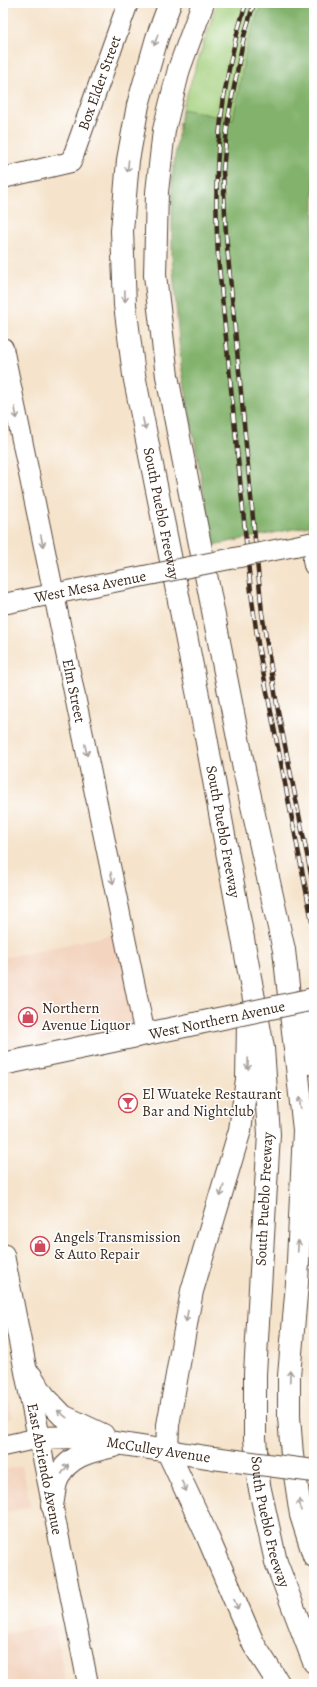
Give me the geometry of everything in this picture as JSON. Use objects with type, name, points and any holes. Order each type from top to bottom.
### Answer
[{"type":"main road","name":"South Pueblo Freeway","points":[[170,3],[157,38],[138,105],[128,160],[122,231],[125,305],[134,375],[202,718],[263,1048],[269,1134],[255,1374],[255,1438],[259,1485],[276,1562],[314,1662]]},
{"type":"main road","name":"South Pueblo Freeway","points":[[204,3],[179,69],[164,130],[158,192],[155,275],[166,376],[244,766],[284,950],[304,1130],[296,1283],[289,1376],[289,1417],[292,1455],[301,1515],[314,1556]]},
{"type":"main road","points":[[243,941],[249,1038],[247,1079],[240,1130],[192,1291],[168,1425],[167,1450],[206,1533],[254,1645],[279,1684]]},
{"type":"main road","points":[[284,950],[310,1040],[314,1064]]},
{"type":"main road","name":"West Northern Avenue","points":[[3,1064],[314,999]]},
{"type":"main road","name":"East Abriendo Avenue","points":[[3,1254],[39,1438]]},
{"type":"main road","points":[[25,1364],[44,1396],[63,1416],[122,1444]]},
{"type":"main road","name":"McCulley Avenue","points":[[39,1438],[77,1437],[214,1458],[314,1471]]},
{"type":"main road","points":[[52,1505],[57,1480],[70,1461],[93,1450],[122,1444]]},
{"type":"street","name":"Box Elder Street","points":[[3,178],[71,162],[128,3]]},
{"type":"street","name":"Elm Street","points":[[3,348],[145,1035]]},
{"type":"street","name":"West Mesa Avenue","points":[[3,604],[295,546],[314,556]]},
{"type":"street","name":"McCulley Avenue","points":[[3,1446],[39,1438]]},
{"type":"street","name":"East Abriendo Avenue","points":[[39,1438],[88,1684]]},
{"type":"shaded area","points":[[124,932],[142,1022],[3,1049],[3,958]]},
{"type":"shaded area","points":[[3,1368],[13,1418],[3,1420]]},
{"type":"shaded area","points":[[22,1466],[31,1507],[3,1513],[3,1470]]},
{"type":"shaded area","points":[[54,1624],[66,1684],[3,1684],[3,1634]]},
{"type":"green space","points":[[217,3],[262,3],[248,40],[233,121],[182,109]]},
{"type":"green space","points":[[262,3],[314,3],[314,525],[213,545],[181,365],[172,258],[172,176],[182,109],[233,120],[248,40]]},
{"type":"railway","points":[[246,3],[230,66],[220,128],[216,191],[218,256],[251,592],[259,651],[314,931]]},
{"type":"railway","points":[[254,3],[244,36],[228,118],[223,171],[226,235],[262,613],[278,711],[314,889]]},
{"type":"place","name":"Northern Avenue Liquor","points":[[28,1017]]},
{"type":"place","name":"El Wuateke Restaurant Bar and Nightclub","points":[[128,1103]]},
{"type":"place","name":"Angels Transmission & Auto Repair","points":[[40,1246]]}]
